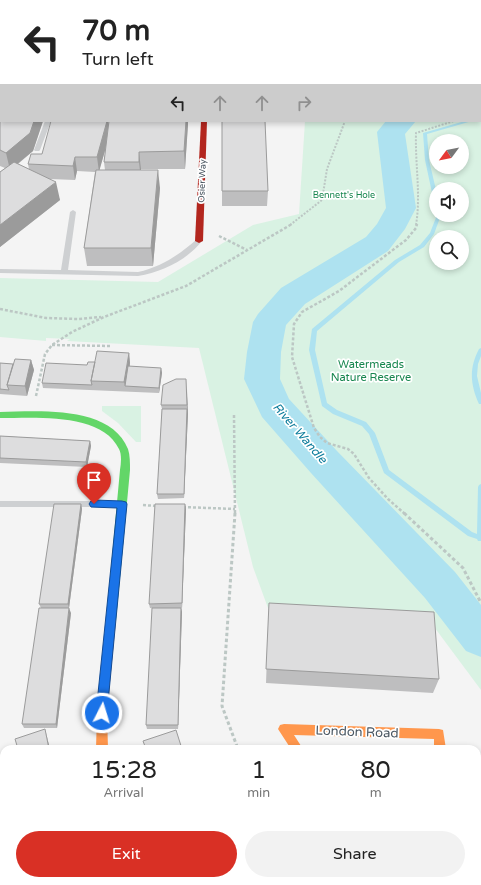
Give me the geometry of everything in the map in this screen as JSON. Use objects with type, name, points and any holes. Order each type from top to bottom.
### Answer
[{"type":"street","name":"Osier Way","points":[[199,240],[204,122]]},
{"type":"street","points":[[0,415],[72,418],[93,422],[109,429],[120,441],[125,452],[125,470],[102,713],[102,745]]},
{"type":"street","name":"London Road","points":[[294,745],[284,729],[439,734],[440,745]]},
{"type":"lane","points":[[37,150],[48,122]]},
{"type":"lane","points":[[64,273],[73,212]]},
{"type":"lane","points":[[0,271],[138,274],[151,272],[182,256],[199,240]]},
{"type":"lane","points":[[0,504],[122,504]]},
{"type":"path","points":[[32,416],[45,354],[52,345],[72,332],[104,317],[186,286],[294,223],[322,200],[327,169],[345,122]]},
{"type":"path","points":[[451,122],[416,133],[415,156],[419,206],[416,228],[406,240],[339,291],[302,312],[294,324],[292,357],[314,428],[320,438],[327,443],[348,448],[354,454],[369,478],[388,499],[440,545],[463,568],[481,602]]},
{"type":"path","points":[[200,227],[247,250]]},
{"type":"path","points":[[0,309],[46,318],[78,319],[104,317]]},
{"type":"path","points":[[52,345],[110,346]]},
{"type":"path","points":[[234,415],[235,509],[222,706],[237,745]]},
{"type":"path","points":[[122,504],[164,506]]},
{"type":"path","points":[[180,507],[235,509]]},
{"type":"green space","points":[[305,122],[481,122],[481,690],[423,612],[268,608],[253,567],[199,348],[67,341],[70,339],[46,338],[46,341],[0,337],[0,278],[158,282],[253,225],[299,214]]},
{"type":"green space","points":[[102,406],[141,406],[141,442],[136,442],[118,423],[102,411]]},
{"type":"building","points":[[0,122],[34,122],[30,133],[6,153],[0,150]]},
{"type":"building","points":[[51,122],[107,122],[97,157],[75,157],[73,166],[28,164],[31,154],[42,154]]},
{"type":"building","points":[[109,122],[186,122],[184,151],[139,152],[139,162],[104,162]]},
{"type":"building","points":[[222,122],[265,122],[268,191],[222,191]]},
{"type":"building","points":[[14,162],[56,182],[0,225],[0,172]]},
{"type":"building","points":[[96,170],[158,170],[151,248],[84,248]]},
{"type":"building","points":[[97,351],[129,353],[124,382],[91,381]]},
{"type":"building","points":[[15,359],[31,360],[25,386],[7,385]]},
{"type":"building","points":[[88,362],[95,362],[91,381],[92,385],[42,383],[46,363],[87,365]]},
{"type":"building","points":[[0,363],[13,364],[7,385],[9,390],[0,389]]},
{"type":"building","points":[[128,366],[161,368],[159,388],[125,386]]},
{"type":"building","points":[[176,379],[186,379],[187,405],[161,405],[163,385]]},
{"type":"building","points":[[162,409],[187,409],[184,494],[157,494]]},
{"type":"building","points":[[0,436],[90,441],[86,462],[0,458]]},
{"type":"building","points":[[54,504],[81,504],[68,604],[39,604]]},
{"type":"building","points":[[155,504],[185,504],[182,603],[149,604]]},
{"type":"building","points":[[269,603],[434,612],[439,679],[266,669]]},
{"type":"building","points":[[39,608],[69,608],[56,724],[22,724]]},
{"type":"building","points":[[152,608],[181,608],[178,725],[146,725]]},
{"type":"building","points":[[45,729],[48,745],[17,745],[15,739]]},
{"type":"building","points":[[176,730],[181,745],[144,745],[143,741]]},
{"type":"waterway","name":"River Wandle","points":[[401,122],[391,132],[401,208],[390,229],[377,244],[293,296],[270,322],[264,352],[262,379],[275,407],[324,462],[440,585],[481,637]]},
{"type":"waterway","points":[[432,182],[427,160],[425,133],[466,122]]},
{"type":"waterway","points":[[436,222],[432,234],[422,246],[397,261],[314,330],[312,350],[324,404],[335,412],[364,424],[372,433],[386,471],[470,534],[479,537]]},
{"type":"waterway","points":[[481,350],[474,370],[476,388],[481,402]]},
{"type":"waterway","points":[[480,539],[481,487]]},
{"type":"waterway","points":[[478,632],[481,618]]},
{"type":"traffic: fast","points":[[0,415],[49,415],[85,420],[101,426],[114,434],[122,446],[125,455],[125,470],[111,621]]},
{"type":"traffic: slow","points":[[102,745],[102,713],[111,621]]},
{"type":"traffic: slow","points":[[294,745],[284,729],[439,734],[440,745]]},
{"type":"traffic: jam","points":[[199,241],[204,122]]},
{"type":"route","points":[[94,504],[122,504],[102,713]]},
{"type":"park label","name":"Bennett's Hole","points":[[344,195]]},
{"type":"park label","name":"Watermeads Nature Reserve","points":[[371,370]]}]
